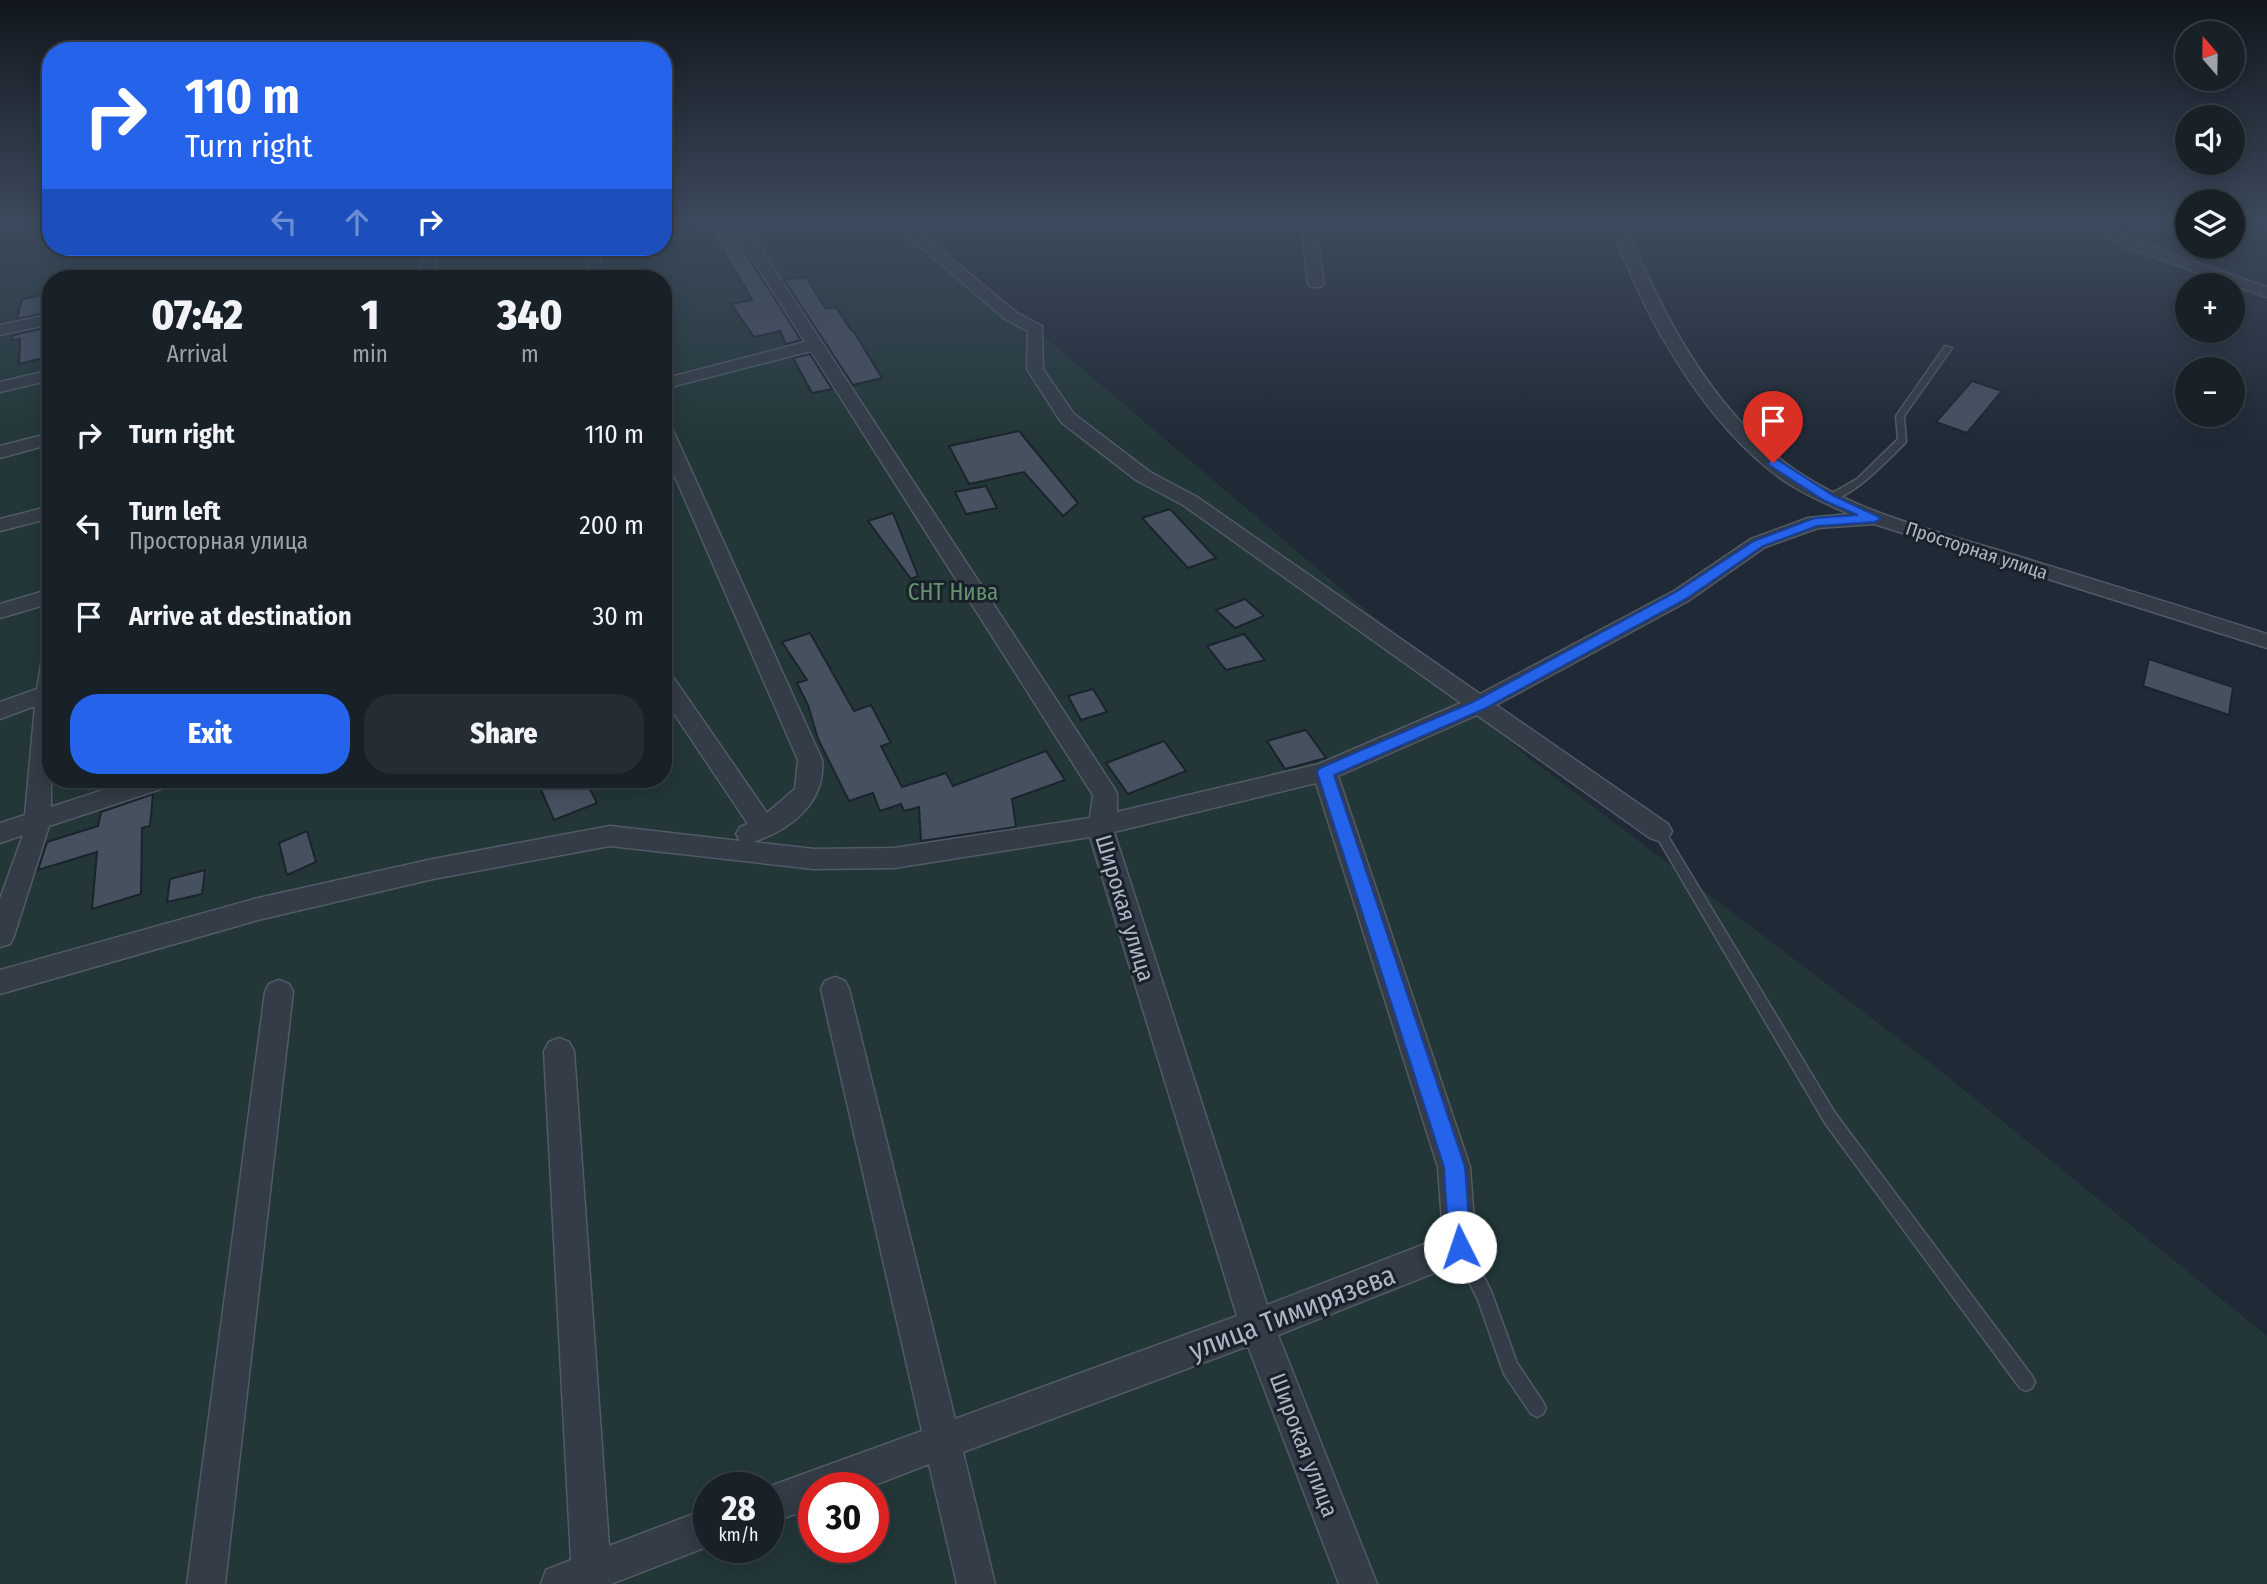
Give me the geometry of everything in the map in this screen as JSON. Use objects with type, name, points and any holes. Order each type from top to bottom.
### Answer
[{"type":"street","name":"Широкая улица","points":[[784,296],[1105,794],[1105,811],[1099,826],[1257,1326],[1359,1584]]},
{"type":"street","points":[[988,296],[1012,316],[1035,329],[1035,369],[1067,418],[1143,476],[1189,501],[1659,831]]},
{"type":"street","name":"Просторная улица","points":[[1649,296],[1720,407],[1758,450],[1789,475],[1830,498],[1875,518],[2267,641]]},
{"type":"street","points":[[0,330],[42,321]]},
{"type":"street","points":[[672,382],[816,345]]},
{"type":"street","points":[[0,387],[42,377]]},
{"type":"street","points":[[0,452],[42,440]]},
{"type":"street","points":[[672,448],[810,760],[813,779],[801,801],[764,828],[716,848]]},
{"type":"street","points":[[0,526],[42,514]]},
{"type":"street","points":[[0,982],[258,909],[433,869],[610,836],[814,859],[894,858],[1099,826],[1325,772],[1478,705],[1681,596],[1758,543],[1815,522],[1875,518]]},
{"type":"street","points":[[0,611],[42,599]]},
{"type":"street","points":[[672,692],[764,828]]},
{"type":"street","points":[[0,711],[42,695]]},
{"type":"street","points":[[0,936],[36,836],[42,767]]},
{"type":"street","points":[[1325,772],[1454,1167],[1460,1247]]},
{"type":"street","points":[[0,833],[136,788]]},
{"type":"street","points":[[835,989],[976,1584]]},
{"type":"street","points":[[206,1584],[279,992]]},
{"type":"street","points":[[559,1051],[581,1580],[693,1534]]},
{"type":"street","name":"улица Тимирязева","points":[[858,1472],[1257,1326],[1460,1247]]},
{"type":"lane","points":[[1830,498],[1860,481],[1903,440],[1899,416],[1948,348]]},
{"type":"lane","points":[[1659,831],[1830,1118],[2026,1382]]},
{"type":"lane","points":[[1460,1247],[1485,1297],[1510,1368],[1537,1408]]},
{"type":"green space","name":"СНТ Нива","points":[[0,296],[42,296],[42,788],[672,788],[672,296],[996,296],[1478,705],[1472,709],[1529,758],[1932,1064],[2267,1336],[2267,1584],[0,1584]]},
{"type":"building","points":[[42,296],[42,314],[17,319],[22,299]]},
{"type":"building","points":[[750,296],[773,296],[801,340],[786,344],[780,331],[754,337],[731,304],[752,300]]},
{"type":"building","points":[[794,296],[818,296],[826,309],[836,307],[853,330],[882,378],[853,385]]},
{"type":"building","points":[[42,328],[42,358],[19,364],[20,339],[11,340],[13,335]]},
{"type":"building","points":[[810,354],[832,389],[812,393],[793,358]]},
{"type":"building","points":[[1972,381],[2002,391],[1967,433],[1936,422]]},
{"type":"building","points":[[1019,431],[1078,503],[1063,516],[1024,472],[969,484],[949,446]]},
{"type":"building","points":[[986,486],[997,508],[966,514],[955,492]]},
{"type":"building","points":[[1170,509],[1216,558],[1188,568],[1142,518]]},
{"type":"building","points":[[893,513],[918,576],[911,579],[868,521]]},
{"type":"building","points":[[1245,599],[1264,616],[1235,628],[1216,610]]},
{"type":"building","points":[[810,633],[854,711],[871,705],[891,743],[881,746],[902,787],[946,773],[953,786],[1046,751],[1065,780],[1012,799],[1016,827],[921,841],[919,807],[904,811],[901,804],[880,811],[873,793],[849,801],[818,739],[808,705],[797,683],[807,680],[782,642]]},
{"type":"building","points":[[1244,634],[1265,660],[1226,670],[1207,646]]},
{"type":"building","points":[[2149,659],[2233,687],[2229,715],[2143,686]]},
{"type":"building","points":[[1093,689],[1107,712],[1081,720],[1068,696]]},
{"type":"building","points":[[1306,730],[1326,758],[1285,769],[1267,741]]},
{"type":"building","points":[[1164,741],[1186,771],[1128,794],[1106,763]]},
{"type":"building","points":[[540,788],[590,788],[597,803],[554,820]]},
{"type":"building","points":[[153,794],[150,826],[142,828],[141,894],[92,909],[97,852],[38,870],[47,842],[98,826],[101,812]]},
{"type":"building","points":[[307,831],[316,862],[287,875],[279,843]]},
{"type":"building","points":[[205,870],[202,894],[167,902],[170,879]]},
{"type":"route","points":[[1460,1247],[1454,1167],[1325,772],[1445,722],[1478,705],[1681,596],[1758,543],[1815,522],[1875,518],[1830,498],[1773,463]]}]
